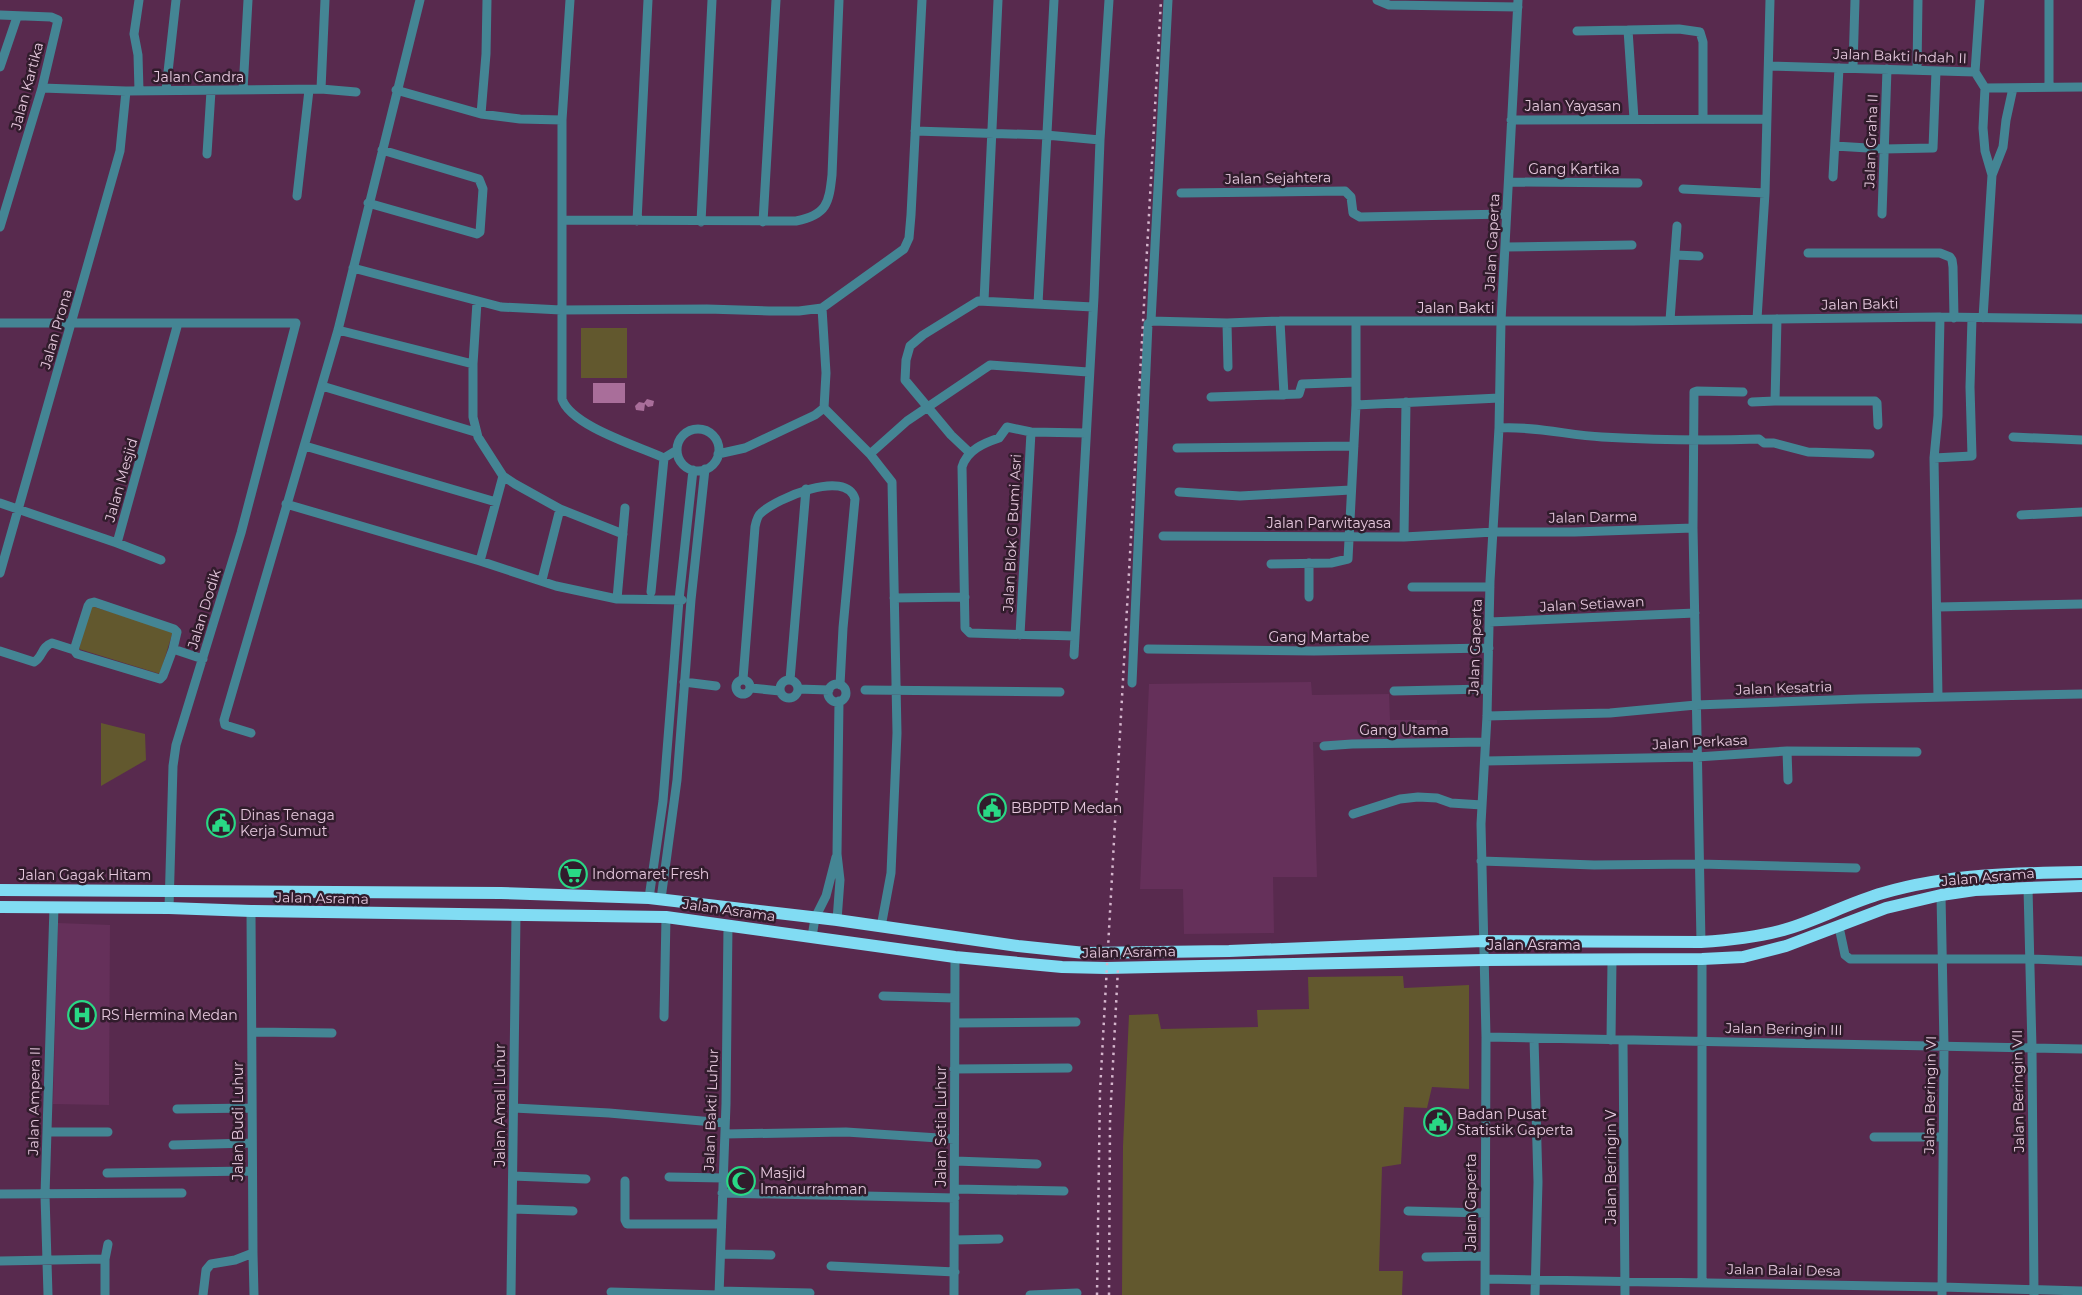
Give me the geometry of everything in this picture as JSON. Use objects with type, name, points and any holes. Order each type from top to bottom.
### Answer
[{"type":"highway","name":"Jalan Asrama","points":[[170,890],[501,893],[655,899],[837,920],[1018,946],[1085,953],[1229,951],[1483,941],[1701,942],[1742,940],[1792,927],[1882,893],[1937,880],[1984,875],[2082,872]]},
{"type":"highway","name":"Jalan Asrama","points":[[169,908],[252,912],[666,917],[955,957],[1062,968],[1106,968],[1743,957],[1786,946],[1886,908],[1941,895],[1975,890],[2082,886]]},
{"type":"highway","name":"Jalan Gagak Hitam","points":[[0,890],[170,890]]},
{"type":"highway","points":[[0,907],[169,908]]},
{"type":"street","points":[[139,0],[134,34],[138,62],[139,91]]},
{"type":"street","points":[[166,90],[176,0]]},
{"type":"street","points":[[243,90],[248,0]]},
{"type":"street","points":[[321,89],[325,0]]},
{"type":"street","points":[[251,733],[226,725],[224,720],[338,330],[396,90],[420,0]]},
{"type":"street","points":[[481,114],[486,54],[487,0]]},
{"type":"street","points":[[570,0],[562,120],[561,392],[564,404],[573,415],[587,425],[664,458]]},
{"type":"street","points":[[637,222],[648,0]]},
{"type":"street","points":[[701,222],[712,0]]},
{"type":"street","points":[[763,222],[776,0]]},
{"type":"street","points":[[563,220],[763,222],[807,219],[828,203],[832,175],[839,0]]},
{"type":"street","points":[[353,268],[501,307],[561,310],[707,309],[799,311],[822,308],[897,255],[907,244],[922,0]]},
{"type":"street","points":[[984,301],[998,0]]},
{"type":"street","points":[[1038,304],[1054,0]]},
{"type":"street","points":[[1074,655],[1100,140],[1109,0]]},
{"type":"street","points":[[1132,682],[1148,324],[1151,321],[1168,0]]},
{"type":"street","points":[[1377,0],[1389,5],[1402,2],[1460,7],[1518,4]]},
{"type":"street","points":[[1757,319],[1765,193],[1770,0]]},
{"type":"street","points":[[1853,67],[1855,0]]},
{"type":"street","points":[[1917,70],[1918,0]]},
{"type":"street","points":[[1975,72],[1980,0]]},
{"type":"street","points":[[2049,0],[2049,86]]},
{"type":"street","name":"Jalan Gaperta","points":[[1485,1295],[1486,1036],[1481,824],[1487,716],[1490,587],[1499,428],[1501,322],[1518,4]]},
{"type":"street","points":[[0,15],[18,17],[0,67]]},
{"type":"street","name":"Jalan Kartika","points":[[0,227],[42,88],[58,20],[55,17],[18,17]]},
{"type":"street","points":[[1577,32],[1679,29],[1700,32],[1702,42],[1703,118]]},
{"type":"street","name":"Jalan Yayasan","points":[[1628,30],[1634,119]]},
{"type":"street","name":"Jalan Bakti Indah II","points":[[1769,66],[1975,72],[1985,88]]},
{"type":"street","points":[[1833,177],[1839,68]]},
{"type":"street","name":"Jalan Graha II","points":[[1882,214],[1887,69]]},
{"type":"street","points":[[1836,146],[1933,148],[1936,71]]},
{"type":"street","points":[[1983,318],[1992,174],[1985,150],[1983,128],[1985,88],[2082,87]]},
{"type":"street","name":"Jalan Candra","points":[[42,88],[126,91],[321,89],[356,92]]},
{"type":"street","points":[[1992,174],[2003,147],[2006,120],[2013,88]]},
{"type":"street","points":[[297,196],[308,90]]},
{"type":"street","points":[[396,90],[481,114],[520,119],[562,120]]},
{"type":"street","name":"Jalan Prona","points":[[0,573],[120,151],[126,91]]},
{"type":"street","points":[[207,154],[211,91]]},
{"type":"street","name":"Jalan Yayasan","points":[[1511,120],[1766,119]]},
{"type":"street","points":[[915,131],[1046,135],[1100,140]]},
{"type":"street","points":[[368,203],[477,234],[480,232],[483,189],[479,179],[382,150]]},
{"type":"street","name":"Gang Kartika","points":[[1509,182],[1638,183]]},
{"type":"street","points":[[1682,189],[1765,193]]},
{"type":"street","name":"Jalan Sejahtera","points":[[1181,193],[1344,191],[1350,195],[1353,213],[1357,217],[1506,214]]},
{"type":"street","points":[[1670,320],[1674,255],[1678,226]]},
{"type":"street","points":[[1505,247],[1632,245]]},
{"type":"street","points":[[1808,253],[1940,253],[1946,255],[1952,260],[1953,267],[1954,318]]},
{"type":"street","points":[[1674,255],[1699,256]]},
{"type":"street","points":[[970,453],[927,407],[905,380],[906,360],[910,346],[923,334],[974,303],[984,301],[1093,307]]},
{"type":"street","points":[[477,302],[473,364],[473,417],[475,432],[503,476],[560,509],[623,534]]},
{"type":"street","points":[[822,308],[826,373],[824,408],[870,454],[892,482],[896,743],[890,873],[881,927]]},
{"type":"street","points":[[1938,697],[1938,607],[1934,458],[1938,416],[1940,317]]},
{"type":"street","name":"Jalan Bakti","points":[[1151,321],[1227,323],[1280,321],[1501,322],[1940,317],[2082,320]]},
{"type":"street","points":[[1934,458],[1972,456],[1970,387],[1972,318]]},
{"type":"street","points":[[1775,401],[1777,319]]},
{"type":"street","points":[[1280,321],[1284,395]]},
{"type":"street","points":[[1271,564],[1331,563],[1348,560],[1356,405],[1356,322]]},
{"type":"street","points":[[0,323],[178,323]]},
{"type":"street","name":"Jalan Dodik","points":[[169,908],[174,754],[241,533],[296,323],[178,323]]},
{"type":"street","name":"Jalan Mesjid","points":[[0,503],[118,543],[178,323]]},
{"type":"street","points":[[1227,323],[1228,368]]},
{"type":"street","points":[[338,330],[473,364]]},
{"type":"street","points":[[870,454],[906,421],[990,365],[1088,372]]},
{"type":"street","points":[[1211,397],[1300,394],[1302,384],[1356,382]]},
{"type":"street","points":[[322,386],[475,432]]},
{"type":"street","points":[[1701,942],[1693,528],[1694,391],[1743,392]]},
{"type":"street","points":[[1356,405],[1499,398]]},
{"type":"street","points":[[1752,402],[1875,401],[1877,403],[1878,425]]},
{"type":"street","points":[[1404,537],[1406,402]]},
{"type":"street","points":[[718,454],[745,448],[815,415],[824,408]]},
{"type":"street","points":[[1074,636],[970,632],[964,625],[962,467],[965,458],[970,453],[988,440],[999,438],[1007,427],[1031,432],[1086,433]]},
{"type":"street","points":[[1499,428],[1546,430],[1602,437],[1759,440],[1808,452],[1870,454]]},
{"type":"street","points":[[693,429],[700,429],[706,430],[716,440],[718,454],[711,466],[705,470],[693,470],[681,463],[677,450],[681,437],[693,429]]},
{"type":"street","name":"Jalan Blok G Bumi Asri","points":[[1020,635],[1031,432]]},
{"type":"street","points":[[2013,437],[2082,440]]},
{"type":"street","points":[[305,446],[496,502]]},
{"type":"street","points":[[1177,448],[1354,446]]},
{"type":"street","points":[[664,458],[677,450]]},
{"type":"street","points":[[651,592],[664,458]]},
{"type":"street","points":[[655,899],[656,850],[663,801],[679,600],[693,470]]},
{"type":"street","points":[[655,899],[668,850],[674,804],[691,600],[705,470]]},
{"type":"street","points":[[480,561],[503,476]]},
{"type":"street","points":[[743,679],[749,682],[750,688],[745,694],[737,692],[736,684],[743,679],[756,522],[760,513],[806,489],[818,486],[843,487],[850,491],[855,499],[843,628],[840,685],[845,691],[843,699],[839,701]]},
{"type":"street","points":[[790,680],[806,489]]},
{"type":"street","points":[[1179,492],[1240,496],[1352,490]]},
{"type":"street","points":[[286,504],[480,561],[556,586],[617,599],[691,600]]},
{"type":"street","points":[[617,599],[625,508]]},
{"type":"street","points":[[542,580],[560,509]]},
{"type":"street","points":[[2021,516],[2082,512]]},
{"type":"street","name":"Jalan Darma","points":[[1494,532],[1575,532],[1693,528]]},
{"type":"street","name":"Jalan Parwitayasa","points":[[1164,536],[1404,537],[1494,532]]},
{"type":"street","points":[[118,543],[161,560]]},
{"type":"street","points":[[1309,563],[1309,597]]},
{"type":"street","points":[[1412,587],[1490,587]]},
{"type":"street","points":[[894,598],[965,597]]},
{"type":"street","points":[[0,652],[34,662],[38,660],[44,647],[52,643],[74,650],[78,654],[160,679],[174,649],[176,632],[174,629],[91,602],[74,650]]},
{"type":"street","points":[[1938,607],[2082,604]]},
{"type":"street","name":"Jalan Setiawan","points":[[1489,622],[1695,613]]},
{"type":"street","name":"Gang Martabe","points":[[1148,649],[1314,651],[1489,648]]},
{"type":"street","points":[[174,649],[203,659]]},
{"type":"street","points":[[750,688],[780,691],[786,698],[790,698],[797,693],[798,688],[794,681],[790,680],[784,682],[780,691]]},
{"type":"street","points":[[684,682],[716,686]]},
{"type":"street","points":[[829,690],[833,685],[840,685]]},
{"type":"street","points":[[798,688],[829,690]]},
{"type":"street","points":[[1394,691],[1487,689]]},
{"type":"street","points":[[829,690],[831,699],[839,701]]},
{"type":"street","points":[[866,690],[1060,692]]},
{"type":"street","name":"Jalan Kesatria","points":[[1487,716],[1610,713],[1696,705],[2082,694]]},
{"type":"street","points":[[837,920],[840,880],[837,854],[839,701]]},
{"type":"street","name":"Gang Utama","points":[[1324,746],[1485,742]]},
{"type":"street","points":[[1786,751],[1788,780]]},
{"type":"street","name":"Jalan Perkasa","points":[[1485,761],[1697,757],[1786,751],[1917,752]]},
{"type":"street","points":[[1353,814],[1400,799],[1418,797],[1436,798],[1451,803],[1482,808]]},
{"type":"street","points":[[663,801],[674,804]]},
{"type":"street","points":[[812,937],[814,918],[826,896],[837,854]]},
{"type":"street","points":[[1481,861],[1594,865],[1700,864],[1856,868]]},
{"type":"street","name":"Jalan Beringin VII","points":[[2028,888],[2032,1048],[2034,1292]]},
{"type":"street","name":"Jalan Beringin VI","points":[[1941,895],[1944,1046],[1942,1291]]},
{"type":"street","points":[[826,896],[839,898]]},
{"type":"street","name":"Jalan Ampera II","points":[[48,1295],[46,1195],[54,907]]},
{"type":"street","name":"Jalan Budi Luhur","points":[[252,912],[251,1172],[254,1295]]},
{"type":"street","name":"Jalan Amal Luhur","points":[[511,1295],[516,915]]},
{"type":"street","points":[[664,1017],[666,917]]},
{"type":"street","name":"Jalan Bakti Luhur","points":[[720,1293],[725,1134],[728,925]]},
{"type":"street","points":[[1839,927],[1845,956],[1850,959],[2029,959],[2082,961]]},
{"type":"street","name":"Jalan Setia Luhur","points":[[954,1295],[955,957]]},
{"type":"street","points":[[1702,959],[1702,1282]]},
{"type":"street","points":[[1610,1040],[1612,960]]},
{"type":"street","points":[[883,996],[954,998]]},
{"type":"street","points":[[954,1023],[1076,1022]]},
{"type":"street","points":[[252,1032],[332,1033]]},
{"type":"street","name":"Jalan Beringin III","points":[[1486,1036],[2082,1049]]},
{"type":"street","points":[[1534,1038],[1538,1182],[1535,1295]]},
{"type":"street","name":"Jalan Beringin V","points":[[1623,1040],[1625,1295]]},
{"type":"street","points":[[954,1069],[1068,1068]]},
{"type":"street","points":[[177,1109],[252,1108]]},
{"type":"street","points":[[514,1108],[609,1113],[725,1123]]},
{"type":"street","points":[[47,1132],[108,1132]]},
{"type":"street","points":[[725,1134],[846,1132],[954,1139]]},
{"type":"street","points":[[1874,1137],[1943,1137]]},
{"type":"street","points":[[172,1145],[251,1143]]},
{"type":"street","points":[[954,1161],[1037,1164]]},
{"type":"street","points":[[107,1173],[251,1172]]},
{"type":"street","points":[[513,1176],[586,1179]]},
{"type":"street","points":[[669,1177],[723,1178]]},
{"type":"street","points":[[625,1181],[625,1220],[627,1224],[721,1224]]},
{"type":"street","points":[[722,1193],[1064,1191]]},
{"type":"street","points":[[0,1194],[182,1193]]},
{"type":"street","points":[[513,1209],[573,1211]]},
{"type":"street","points":[[1408,1211],[1485,1213]]},
{"type":"street","points":[[955,1240],[999,1239]]},
{"type":"street","points":[[105,1295],[105,1259],[108,1244]]},
{"type":"street","points":[[203,1295],[206,1270],[211,1264],[235,1260],[253,1253]]},
{"type":"street","points":[[721,1254],[771,1255]]},
{"type":"street","points":[[1426,1257],[1485,1256]]},
{"type":"street","points":[[0,1261],[105,1259]]},
{"type":"street","points":[[831,1266],[955,1272]]},
{"type":"street","name":"Jalan Balai Desa","points":[[1485,1280],[1702,1282],[1942,1291],[2082,1291]]},
{"type":"street","points":[[611,1292],[810,1293]]},
{"type":"street","points":[[1030,1295],[1077,1293]]},
{"type":"shaded area","points":[[581,328],[627,328],[627,378],[581,378]]},
{"type":"shaded area","points":[[593,383],[625,383],[625,403],[593,403]]},
{"type":"shaded area","points":[[647,399],[654,401],[653,406],[648,407],[645,404],[644,411],[636,410],[635,406],[639,402],[644,403]]},
{"type":"shaded area","points":[[91,606],[173,631],[160,674],[79,649]]},
{"type":"shaded area","points":[[1311,682],[1312,695],[1389,694],[1390,720],[1437,720],[1438,742],[1313,742],[1317,877],[1273,877],[1274,933],[1184,934],[1183,889],[1140,889],[1149,684]]},
{"type":"shaded area","points":[[101,723],[145,734],[146,760],[101,786]]},
{"type":"shaded area","name":"RS Hermina Medan","points":[[58,923],[110,925],[109,1105],[53,1104]]},
{"type":"shaded area","points":[[1403,976],[1404,988],[1469,985],[1469,1089],[1432,1087],[1427,1108],[1404,1107],[1401,1164],[1382,1167],[1379,1271],[1403,1271],[1402,1295],[1122,1295],[1123,1146],[1129,1015],[1158,1014],[1161,1029],[1258,1027],[1257,1010],[1309,1009],[1308,977]]},
{"type":"railway","points":[[1097,1295],[1100,1091],[1161,0]]},
{"type":"railway","points":[[1109,1295],[1110,1120],[1118,968]]},
{"type":"place","name":"BBPPTP Medan","points":[[992,808]]},
{"type":"place","name":"Dinas Tenaga Kerja Sumut","points":[[221,823]]},
{"type":"place","name":"Indomaret Fresh","points":[[573,874]]},
{"type":"place","name":"RS Hermina Medan","points":[[82,1015]]},
{"type":"place","name":"Badan Pusat Statistik Gaperta","points":[[1438,1122]]},
{"type":"place","name":"Masjid Imanurrahman","points":[[741,1181]]}]
